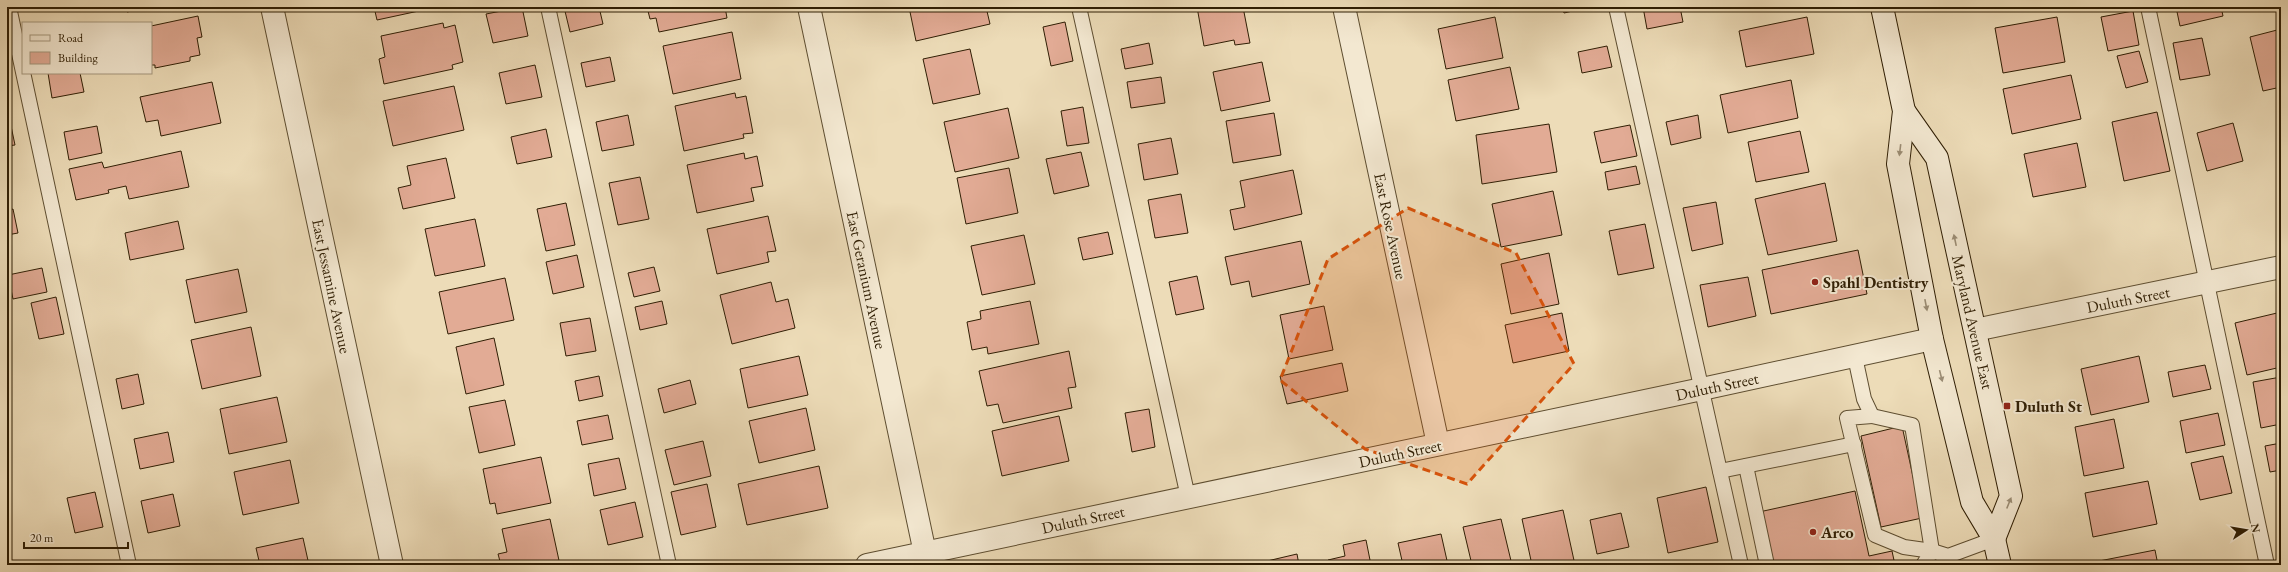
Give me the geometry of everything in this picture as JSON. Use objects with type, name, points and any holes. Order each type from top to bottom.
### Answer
[{"type":"street","name":"East Jessamine Avenue","points":[[272,7],[392,565]]},
{"type":"street","name":"East Geranium Avenue","points":[[809,7],[925,553]]},
{"type":"street","name":"East Rose Avenue","points":[[1344,7],[1438,444]]},
{"type":"street","name":"Maryland Avenue East","points":[[1882,7],[1904,112],[1898,164],[1932,339],[1972,502],[1994,539],[2000,565]]},
{"type":"street","name":"Maryland Avenue East","points":[[1904,112],[1937,158],[2011,496],[1994,539]]},
{"type":"street","name":"Duluth Street","points":[[1975,330],[2281,267]]},
{"type":"street","name":"Duluth Street","points":[[867,565],[1855,357],[1932,339]]},
{"type":"lane","points":[[8,7],[22,72]]},
{"type":"lane","points":[[548,7],[669,565]]},
{"type":"lane","points":[[1079,7],[1188,497]]},
{"type":"lane","points":[[1616,7],[1741,565]]},
{"type":"lane","points":[[2148,7],[2267,565]]},
{"type":"lane","points":[[23,74],[129,565]]},
{"type":"lane","points":[[1855,357],[1864,399],[1872,416]]},
{"type":"lane","points":[[1924,565],[1932,551],[1912,425],[1872,416],[1847,418],[1875,535],[1904,547],[1932,551],[1948,556],[1994,539]]},
{"type":"lane","points":[[1720,471],[1854,444]]},
{"type":"lane","points":[[1746,466],[1767,565]]},
{"type":"highlighted area","points":[[1408,208],[1516,253],[1574,364],[1467,484],[1365,449],[1280,380],[1328,259]]},
{"type":"building","points":[[126,7],[151,7],[127,12]]},
{"type":"building","points":[[374,7],[428,7],[428,9],[377,20]]},
{"type":"building","points":[[522,7],[528,36],[493,43],[486,14]]},
{"type":"building","points":[[564,7],[599,7],[603,24],[570,32]]},
{"type":"building","points":[[647,7],[725,7],[727,18],[659,32],[656,18],[650,19]]},
{"type":"building","points":[[909,7],[986,7],[990,24],[916,41]]},
{"type":"building","points":[[1197,7],[1243,7],[1250,43],[1235,45],[1234,40],[1204,46]]},
{"type":"building","points":[[1562,7],[1590,7],[1564,13]]},
{"type":"building","points":[[1643,7],[1680,7],[1683,22],[1647,29]]},
{"type":"building","points":[[2176,7],[2221,7],[2223,16],[2180,26]]},
{"type":"building","points":[[2133,11],[2139,45],[2108,51],[2101,17]]},
{"type":"building","points":[[198,16],[202,37],[197,38],[200,55],[190,57],[190,61],[155,68],[155,65],[152,65],[152,26]]},
{"type":"building","points":[[1495,17],[1503,58],[1446,69],[1438,29]]},
{"type":"building","points":[[1807,17],[1814,54],[1746,67],[1739,31]]},
{"type":"building","points":[[2057,17],[2065,62],[2003,73],[1995,28]]},
{"type":"building","points":[[1065,22],[1073,61],[1051,66],[1043,27]]},
{"type":"building","points":[[443,23],[444,28],[455,25],[463,62],[452,65],[453,69],[384,84],[379,59],[385,57],[381,36]]},
{"type":"building","points":[[2281,29],[2281,87],[2263,91],[2250,37]]},
{"type":"building","points":[[732,32],[741,79],[673,94],[663,46]]},
{"type":"building","points":[[2202,38],[2210,75],[2180,80],[2173,43]]},
{"type":"building","points":[[1149,43],[1153,64],[1125,69],[1121,49]]},
{"type":"building","points":[[1607,46],[1612,67],[1582,73],[1578,52]]},
{"type":"building","points":[[970,49],[980,94],[933,104],[923,59]]},
{"type":"building","points":[[2139,51],[2148,82],[2126,88],[2117,56]]},
{"type":"building","points":[[610,57],[615,81],[586,87],[581,63]]},
{"type":"building","points":[[1262,62],[1270,101],[1221,111],[1213,72]]},
{"type":"building","points":[[535,65],[542,97],[506,104],[499,73]]},
{"type":"building","points":[[1510,67],[1519,109],[1456,121],[1448,80]]},
{"type":"building","points":[[48,74],[80,74],[84,92],[52,98]]},
{"type":"building","points":[[2071,75],[2081,119],[2012,134],[2003,89]]},
{"type":"building","points":[[1161,77],[1165,103],[1131,108],[1127,82]]},
{"type":"building","points":[[1791,80],[1798,118],[1728,133],[1720,95]]},
{"type":"building","points":[[212,82],[221,123],[161,136],[158,120],[146,122],[140,97]]},
{"type":"building","points":[[454,86],[464,130],[393,146],[383,101]]},
{"type":"building","points":[[735,93],[736,98],[746,96],[753,133],[743,134],[744,138],[684,151],[675,106]]},
{"type":"building","points":[[1083,107],[1089,143],[1067,146],[1061,111]]},
{"type":"building","points":[[1008,108],[1019,158],[955,172],[944,122]]},
{"type":"building","points":[[2157,112],[2170,171],[2124,181],[2112,122]]},
{"type":"building","points":[[1274,113],[1281,155],[1233,163],[1226,121]]},
{"type":"building","points":[[628,115],[634,145],[602,151],[596,122]]},
{"type":"building","points":[[1698,115],[1701,138],[1671,145],[1666,122]]},
{"type":"building","points":[[2233,123],[2243,161],[2207,171],[2197,133]]},
{"type":"building","points":[[1549,124],[1557,172],[1482,184],[1476,135]]},
{"type":"building","points":[[1630,125],[1637,156],[1601,163],[1594,132]]},
{"type":"building","points":[[11,126],[15,145],[7,146],[7,127]]},
{"type":"building","points":[[97,126],[102,153],[69,160],[64,132]]},
{"type":"building","points":[[546,129],[552,157],[517,164],[511,137]]},
{"type":"building","points":[[1800,131],[1809,172],[1756,182],[1748,142]]},
{"type":"building","points":[[1171,138],[1178,174],[1144,180],[1138,144]]},
{"type":"building","points":[[2077,143],[2086,187],[2033,197],[2024,154]]},
{"type":"building","points":[[181,151],[189,187],[129,199],[126,186],[108,190],[109,193],[76,200],[69,169],[102,162],[104,168]]},
{"type":"building","points":[[1081,152],[1089,186],[1054,194],[1046,159]]},
{"type":"building","points":[[744,153],[745,159],[757,156],[763,186],[751,188],[754,201],[697,213],[687,165]]},
{"type":"building","points":[[446,158],[455,198],[403,209],[398,188],[411,185],[407,166]]},
{"type":"building","points":[[1636,166],[1640,184],[1608,190],[1605,172]]},
{"type":"building","points":[[1009,168],[1018,213],[966,224],[957,178]]},
{"type":"building","points":[[1293,170],[1302,214],[1234,230],[1230,210],[1245,207],[1240,181]]},
{"type":"building","points":[[640,177],[649,219],[618,225],[609,183]]},
{"type":"building","points":[[1825,183],[1837,241],[1768,255],[1755,199]]},
{"type":"building","points":[[1553,191],[1562,235],[1501,247],[1492,204]]},
{"type":"building","points":[[1181,194],[1188,233],[1155,238],[1148,200]]},
{"type":"building","points":[[1716,202],[1723,244],[1692,251],[1683,208]]},
{"type":"building","points":[[566,203],[575,245],[546,251],[537,209]]},
{"type":"building","points":[[13,209],[18,233],[7,235],[7,211]]},
{"type":"building","points":[[768,216],[776,251],[767,252],[769,262],[717,274],[707,229]]},
{"type":"building","points":[[475,219],[485,266],[435,276],[425,229]]},
{"type":"building","points":[[178,221],[184,249],[130,260],[125,233]]},
{"type":"building","points":[[1645,224],[1654,268],[1618,275],[1609,231]]},
{"type":"building","points":[[1108,232],[1113,254],[1083,260],[1078,238]]},
{"type":"building","points":[[1024,235],[1035,284],[982,295],[971,246]]},
{"type":"building","points":[[1301,241],[1310,284],[1252,297],[1249,281],[1231,285],[1225,257]]},
{"type":"building","name":"Spahl Dentistry","points":[[1858,250],[1867,294],[1771,314],[1762,270]]},
{"type":"building","points":[[1549,253],[1559,304],[1511,314],[1501,264]]},
{"type":"building","points":[[577,255],[584,287],[553,294],[546,262]]},
{"type":"building","points":[[654,267],[660,291],[634,297],[628,273]]},
{"type":"building","points":[[42,268],[47,292],[13,299],[8,275]]},
{"type":"building","points":[[238,269],[247,312],[195,323],[186,280]]},
{"type":"building","points":[[1197,276],[1204,309],[1176,315],[1169,282]]},
{"type":"building","points":[[1748,277],[1756,316],[1708,327],[1700,285]]},
{"type":"building","points":[[505,278],[514,320],[448,334],[439,292]]},
{"type":"building","points":[[771,282],[776,302],[788,299],[795,328],[732,344],[720,295]]},
{"type":"building","points":[[56,297],[64,334],[39,339],[31,303]]},
{"type":"building","points":[[662,301],[667,324],[640,330],[635,307]]},
{"type":"building","points":[[1030,301],[1039,344],[988,354],[987,347],[972,350],[967,322],[981,319],[980,311]]},
{"type":"building","points":[[1324,306],[1333,350],[1289,359],[1280,315]]},
{"type":"building","points":[[1562,313],[1569,351],[1513,363],[1505,325]]},
{"type":"building","points":[[2277,313],[2281,330],[2281,367],[2247,375],[2235,323]]},
{"type":"building","points":[[590,318],[596,351],[566,356],[560,323]]},
{"type":"building","points":[[251,327],[261,376],[202,389],[191,340]]},
{"type":"building","points":[[494,338],[504,385],[466,394],[456,347]]},
{"type":"building","points":[[1069,351],[1076,387],[1068,388],[1072,408],[1003,423],[998,404],[987,406],[979,371]]},
{"type":"building","points":[[799,356],[808,395],[748,408],[740,369]]},
{"type":"building","points":[[2139,356],[2149,402],[2091,415],[2081,369]]},
{"type":"building","points":[[1342,363],[1348,391],[1287,404],[1280,376]]},
{"type":"building","points":[[2205,365],[2211,389],[2173,397],[2168,372]]},
{"type":"building","points":[[138,374],[144,404],[122,409],[116,379]]},
{"type":"building","points":[[599,376],[603,396],[579,401],[575,381]]},
{"type":"building","points":[[2281,377],[2281,424],[2261,428],[2253,382]]},
{"type":"building","points":[[690,380],[696,404],[664,413],[658,389]]},
{"type":"building","points":[[277,397],[287,442],[229,454],[220,409]]},
{"type":"building","points":[[505,400],[515,445],[479,453],[469,407]]},
{"type":"building","points":[[806,408],[815,450],[759,463],[749,421]]},
{"type":"building","points":[[1149,409],[1155,447],[1132,452],[1125,413]]},
{"type":"building","points":[[2218,413],[2225,445],[2186,453],[2180,421]]},
{"type":"building","points":[[608,415],[613,439],[582,445],[577,421]]},
{"type":"building","points":[[1059,416],[1069,461],[1002,476],[992,431]]},
{"type":"building","points":[[2114,419],[2124,468],[2084,476],[2075,427]]},
{"type":"building","points":[[1902,426],[1922,518],[1881,527],[1861,436]]},
{"type":"building","points":[[168,432],[174,462],[140,469],[134,439]]},
{"type":"building","points":[[703,441],[711,476],[674,485],[665,450]]},
{"type":"building","points":[[2281,443],[2281,470],[2270,472],[2265,446]]},
{"type":"building","points":[[2223,456],[2232,493],[2200,500],[2191,463]]},
{"type":"building","points":[[541,457],[551,503],[497,514],[495,503],[490,504],[483,469]]},
{"type":"building","points":[[619,458],[626,489],[594,496],[588,464]]},
{"type":"building","points":[[290,460],[299,503],[243,515],[234,472]]},
{"type":"building","points":[[819,466],[828,508],[747,525],[738,484]]},
{"type":"building","points":[[2148,481],[2157,524],[2093,537],[2085,493]]},
{"type":"building","points":[[707,484],[716,527],[681,535],[671,492]]},
{"type":"building","points":[[1706,487],[1718,542],[1668,553],[1657,498]]},
{"type":"building","name":"Arco","points":[[1855,491],[1869,556],[1892,551],[1895,565],[1770,565],[1759,512]]},
{"type":"building","points":[[95,492],[103,527],[75,533],[67,498]]},
{"type":"building","points":[[173,494],[180,526],[148,533],[141,501]]},
{"type":"building","points":[[635,502],[643,537],[608,545],[600,510]]},
{"type":"building","points":[[1563,510],[1575,565],[1532,565],[1522,519]]},
{"type":"building","points":[[1621,513],[1629,547],[1597,554],[1590,520]]},
{"type":"building","points":[[550,519],[560,565],[501,565],[498,554],[507,552],[502,529]]},
{"type":"building","points":[[1501,519],[1512,565],[1472,565],[1463,527]]},
{"type":"building","points":[[1441,534],[1448,565],[1403,565],[1398,543]]},
{"type":"building","points":[[303,538],[309,565],[260,565],[256,548]]},
{"type":"building","points":[[1366,540],[1371,565],[1329,565],[1328,560],[1345,556],[1343,545]]},
{"type":"building","points":[[2155,550],[2158,565],[2089,565],[2089,563]]},
{"type":"building","points":[[1297,554],[1299,565],[1263,565],[1263,562]]},
{"type":"place","name":"Spahl Dentistry","points":[[1815,282]]},
{"type":"place","name":"Duluth St","points":[[2007,406]]},
{"type":"place","name":"Arco","points":[[1813,532]]}]
